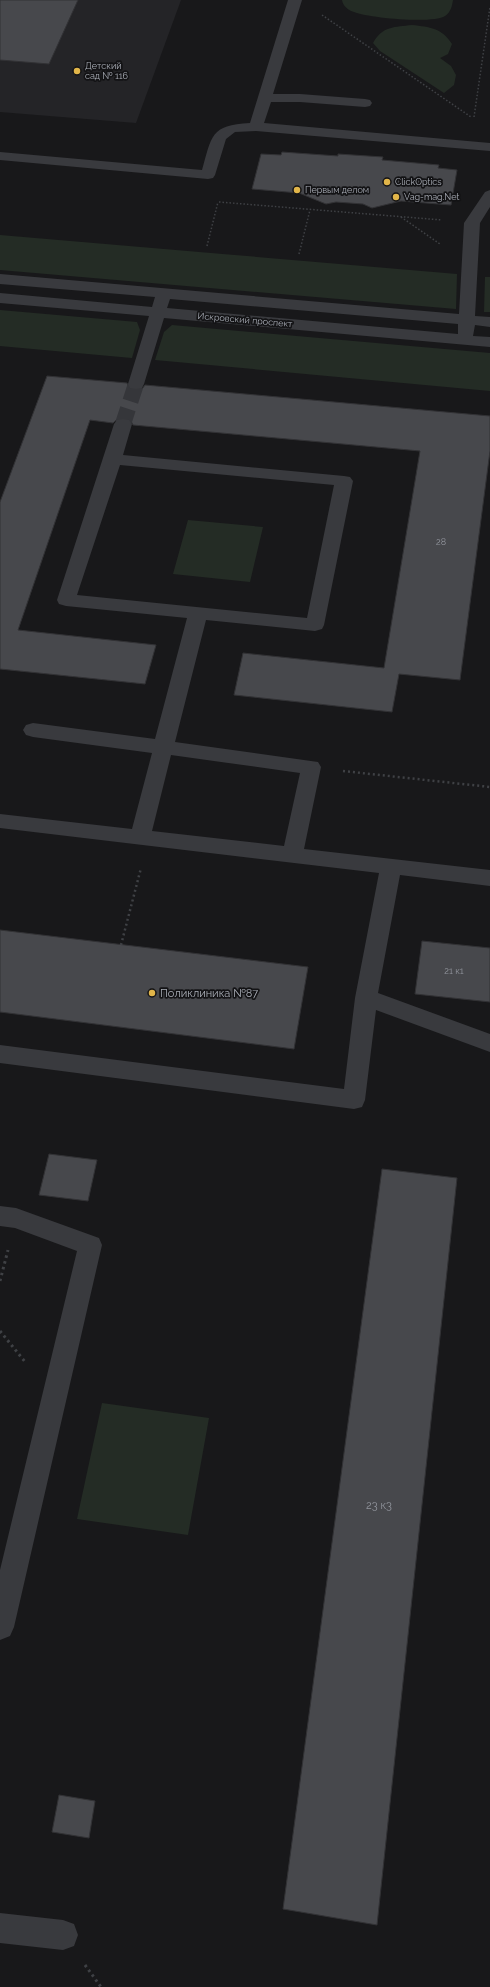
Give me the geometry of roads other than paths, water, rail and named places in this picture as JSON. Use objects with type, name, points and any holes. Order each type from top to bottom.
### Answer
[{"type":"street","points":[[256,127],[295,0]]},
{"type":"street","points":[[265,98],[300,98],[365,103]]},
{"type":"street","points":[[0,156],[208,175],[219,137],[232,128],[256,127],[490,146]]},
{"type":"street","points":[[466,340],[472,223],[490,195]]},
{"type":"street","name":"Искровский проспект","points":[[0,280],[490,322]]},
{"type":"street","points":[[136,384],[164,294]]},
{"type":"street","name":"Искровский проспект","points":[[0,298],[490,342]]},
{"type":"street","points":[[113,459],[344,481],[314,625],[66,600],[113,459],[123,424]]},
{"type":"street","points":[[144,837],[164,747],[198,613]]},
{"type":"street","points":[[33,730],[311,767],[292,855]]},
{"type":"street","points":[[0,821],[490,878]]},
{"type":"street","points":[[0,1054],[354,1100],[366,998],[391,866]]},
{"type":"street","points":[[366,998],[490,1043]]},
{"type":"street","points":[[0,1216],[16,1218],[90,1245],[0,1627]]},
{"type":"street","points":[[0,1928],[62,1935]]},
{"type":"tunnel","points":[[123,424],[136,384]]},
{"type":"place","name":"Детский сад № 116","points":[[77,71]]},
{"type":"place","name":"ClickOptics","points":[[387,182]]},
{"type":"place","name":"Первым делом","points":[[297,190]]},
{"type":"place","name":"Vag-mag.Net","points":[[396,197]]},
{"type":"place","name":"Поликлиника №87","points":[[152,993]]}]
